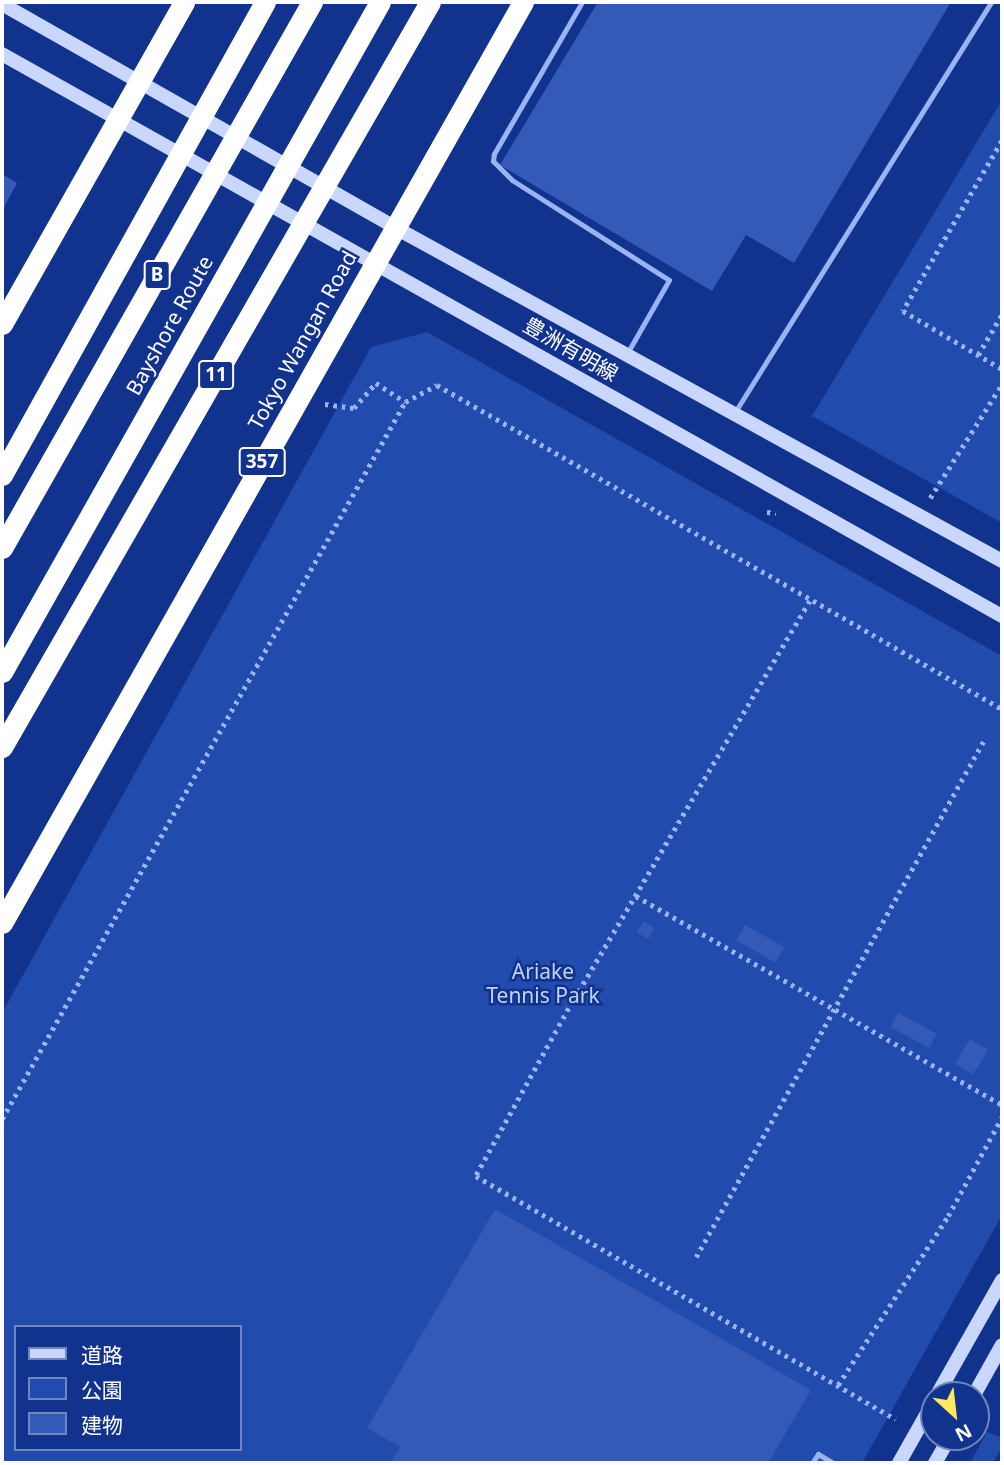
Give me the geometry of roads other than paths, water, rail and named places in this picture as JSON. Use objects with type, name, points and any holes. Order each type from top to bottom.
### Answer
[{"type":"highway","points":[[2,324],[120,118],[137,80],[184,2]]},
{"type":"highway","points":[[2,475],[265,2]]},
{"type":"highway","name":"Bayshore Route","points":[[2,548],[312,2]]},
{"type":"highway","name":"Bayshore Route","points":[[2,672],[380,2]]},
{"type":"highway","name":"11","points":[[2,747],[429,2]]},
{"type":"highway","name":"Tokyo Wangan Road","points":[[2,923],[523,2]]},
{"type":"main road","name":"豊洲有明線","points":[[2,4],[394,227],[1002,561]]},
{"type":"main road","name":"豊洲有明線","points":[[2,54],[1002,615]]},
{"type":"main road","points":[[945,1381],[1002,1280]]},
{"type":"main road","points":[[982,1381],[1002,1345]]},
{"type":"main road","points":[[899,1463],[920,1426]]},
{"type":"lane","points":[[582,2],[494,154],[493,161],[512,180],[669,280],[626,355]]},
{"type":"lane","points":[[734,414],[991,2]]},
{"type":"lane","points":[[813,1463],[818,1454],[833,1463]]},
{"type":"park label","name":"Ariake Tennis Park","points":[[543,983]]}]
